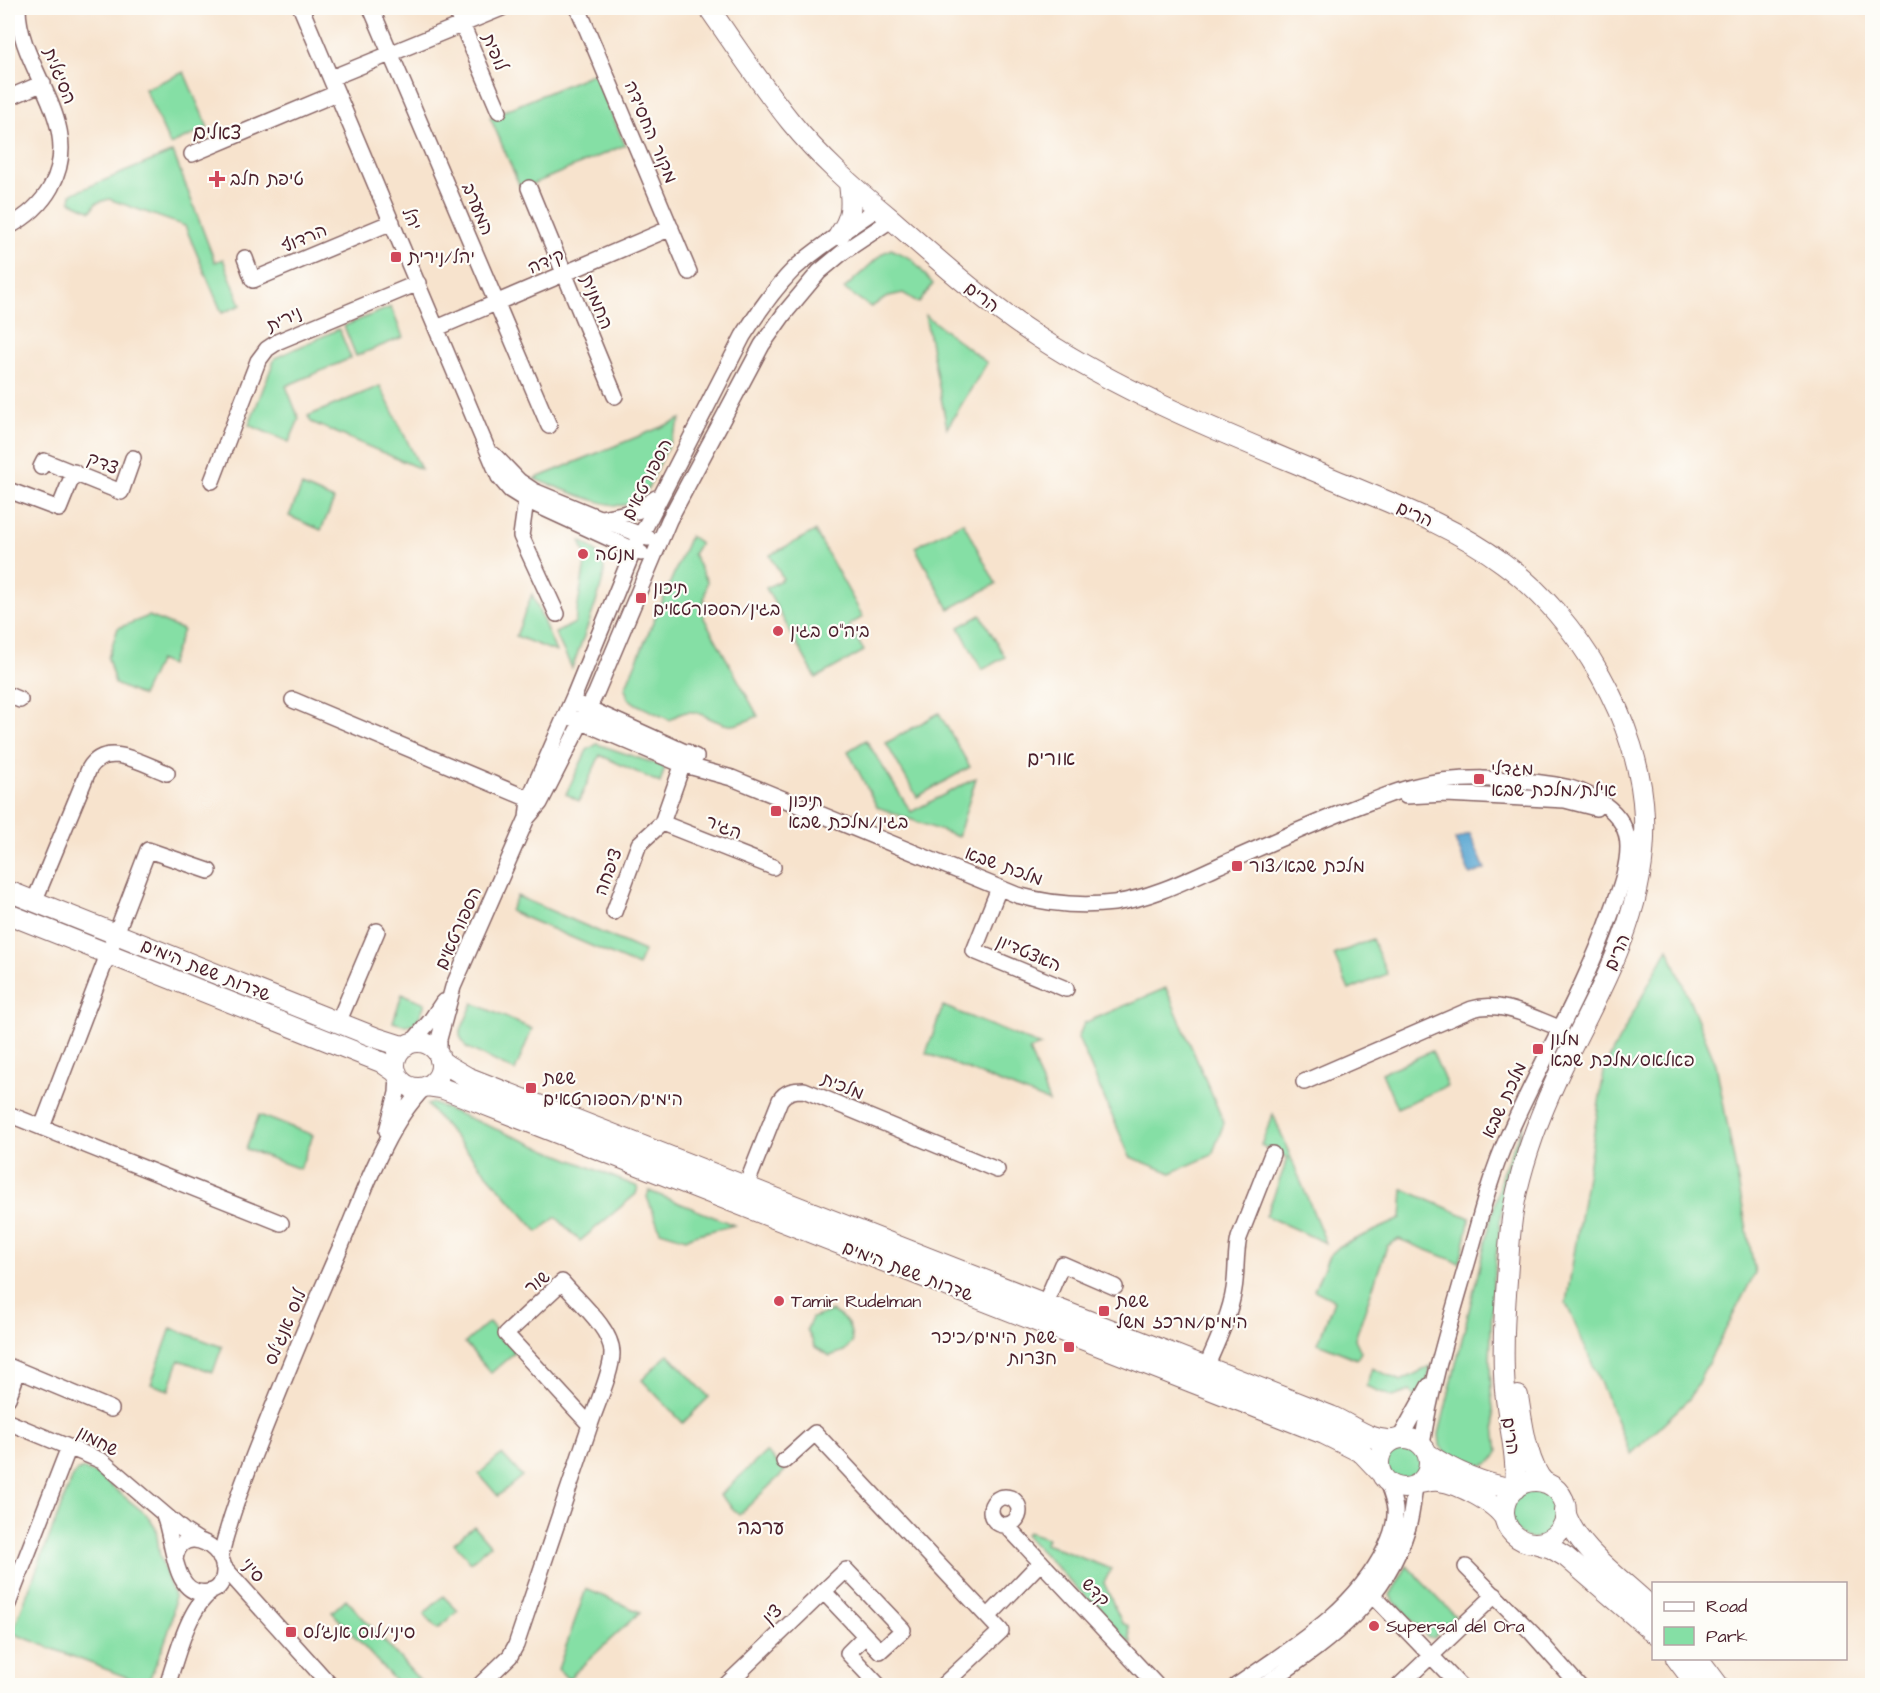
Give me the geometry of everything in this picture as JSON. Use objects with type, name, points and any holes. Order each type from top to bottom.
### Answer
[{"type":"main road","name":"הרים","points":[[709,8],[788,119],[814,150],[947,270],[989,303],[1090,369],[1172,410],[1412,512],[1460,535],[1513,570],[1554,609],[1571,630],[1601,676],[1625,731],[1639,783],[1644,823],[1641,877],[1631,917],[1620,947],[1556,1081],[1529,1149],[1511,1222],[1503,1361],[1516,1471],[1515,1489]]},
{"type":"main road","points":[[839,235],[849,220],[851,211],[849,184]]},
{"type":"main road","name":"שדרות ששת הימים","points":[[8,891],[389,1043],[409,1045]]},
{"type":"main road","name":"שדרות ששת הימים","points":[[8,914],[381,1062],[397,1074]]},
{"type":"main road","points":[[426,1044],[434,1048],[440,1058],[441,1069],[438,1077],[425,1087],[415,1088],[406,1085],[397,1074],[397,1057],[409,1045],[426,1044]]},
{"type":"main road","name":"שדרות ששת הימים","points":[[440,1058],[448,1066],[467,1077],[742,1195],[1202,1376],[1340,1441],[1368,1458],[1384,1477]]},
{"type":"main road","name":"שדרות ששת הימים","points":[[425,1087],[441,1088],[742,1195]]},
{"type":"main road","name":"הרים","points":[[1507,1276],[1512,1355],[1521,1412],[1533,1464],[1545,1483]]},
{"type":"main road","name":"שדרות ששת הימים","points":[[1202,1376],[1331,1416],[1374,1438],[1384,1441],[1397,1439]]},
{"type":"main road","points":[[1515,1489],[1476,1478],[1443,1464],[1413,1439],[1397,1439],[1385,1446],[1380,1454],[1384,1477],[1400,1488],[1434,1480],[1448,1483],[1487,1501],[1498,1509],[1514,1535],[1524,1541],[1551,1548],[1563,1554],[1652,1632]]},
{"type":"main road","points":[[1476,1478],[1493,1474],[1503,1466],[1509,1454],[1511,1440]]},
{"type":"main road","points":[[1417,1485],[1428,1472],[1430,1462],[1425,1449]]},
{"type":"main road","points":[[1505,1520],[1506,1502],[1515,1489],[1527,1482],[1545,1483],[1559,1494],[1569,1523],[1582,1542],[1652,1609]]},
{"type":"main road","points":[[1534,1543],[1548,1540],[1557,1533],[1563,1523],[1565,1511]]},
{"type":"main road","points":[[1677,1660],[1697,1686]]},
{"type":"main road","points":[[1699,1660],[1719,1686]]},
{"type":"street","name":"הסיגלית","points":[[8,227],[33,210],[46,196],[55,179],[60,160],[60,139],[56,116],[22,33],[18,8]]},
{"type":"street","name":"יהל","points":[[301,8],[487,445],[528,494],[652,558]]},
{"type":"street","name":"המערב","points":[[371,8],[549,426]]},
{"type":"street","name":"לופית","points":[[455,8],[499,111]]},
{"type":"street","points":[[192,154],[334,85],[391,53],[502,8]]},
{"type":"street","name":"מקור החסידה","points":[[578,8],[689,272]]},
{"type":"street","points":[[8,98],[43,83]]},
{"type":"street","name":"החמנית","points":[[530,188],[615,396]]},
{"type":"street","name":"הספורטאים","points":[[440,1058],[439,1039],[453,987],[527,818],[634,550],[733,354],[773,291],[795,268],[839,235],[885,214]]},
{"type":"street","name":"הספורטאים","points":[[534,801],[585,715],[659,543],[753,360],[807,285],[885,214]]},
{"type":"street","name":"הרדוף","points":[[244,258],[254,280],[392,222]]},
{"type":"street","name":"קידה","points":[[437,328],[670,228]]},
{"type":"street","name":"נירית","points":[[212,481],[258,361],[264,352],[279,341],[418,283]]},
{"type":"street","name":"צדק","points":[[41,467],[44,461],[122,492],[134,458]]},
{"type":"street","points":[[8,490],[59,509],[74,472]]},
{"type":"street","points":[[600,518],[637,511],[650,503],[662,491]]},
{"type":"street","points":[[528,494],[521,536],[557,614]]},
{"type":"street","name":"יהל","points":[[528,494],[600,518],[659,543]]},
{"type":"street","points":[[293,700],[534,801]]},
{"type":"street","name":"מלכת שבא","points":[[569,708],[999,888],[1036,900],[1066,904],[1096,905],[1135,899],[1171,887],[1328,817],[1368,802],[1408,796],[1437,794],[1564,800],[1596,808],[1622,823],[1628,848],[1622,882],[1603,937],[1498,1161],[1437,1366],[1425,1449]]},
{"type":"street","points":[[38,904],[97,774],[109,760],[123,757],[167,773]]},
{"type":"street","points":[[662,824],[684,758]]},
{"type":"street","name":"הגיר","points":[[662,824],[773,867]]},
{"type":"street","name":"ציפחה","points":[[614,912],[639,844],[662,824]]},
{"type":"street","points":[[42,1127],[148,850],[209,871]]},
{"type":"street","name":"האצטדיון","points":[[999,888],[974,951],[1066,989]]},
{"type":"street","points":[[338,1023],[377,932]]},
{"type":"street","name":"הספורטאים","points":[[409,1045],[431,1020],[453,987]]},
{"type":"street","points":[[1304,1082],[1483,1006],[1503,1007],[1560,1028]]},
{"type":"street","name":"לוס אנג'לס","points":[[382,1152],[397,1093],[397,1074]]},
{"type":"street","name":"לוס אנג'לס","points":[[222,1562],[230,1520],[302,1337],[382,1152],[410,1103],[425,1087]]},
{"type":"street","name":"מלכית","points":[[742,1195],[780,1100],[784,1094],[797,1090],[804,1090],[998,1170]]},
{"type":"street","points":[[8,1114],[281,1223]]},
{"type":"street","points":[[1202,1376],[1232,1297],[1239,1238],[1272,1154]]},
{"type":"street","points":[[1041,1313],[1062,1264],[1115,1287]]},
{"type":"street","name":"שור","points":[[479,1686],[510,1656],[516,1646],[590,1425],[610,1365],[609,1339],[562,1282],[506,1334],[590,1425]]},
{"type":"street","name":"מלכת שבא","points":[[1397,1439],[1437,1366]]},
{"type":"street","points":[[8,1398],[13,1369],[111,1409]]},
{"type":"street","name":"שחמון","points":[[8,1422],[105,1463],[161,1511],[201,1541]]},
{"type":"street","points":[[784,1461],[815,1433],[1001,1632],[942,1686]]},
{"type":"street","points":[[8,1604],[69,1447]]},
{"type":"street","points":[[1263,1686],[1327,1640],[1357,1614],[1394,1525],[1395,1508],[1384,1477]]},
{"type":"street","points":[[1236,1686],[1319,1628],[1350,1601],[1367,1590],[1399,1550],[1408,1526],[1417,1485]]},
{"type":"street","name":"שחמון","points":[[161,1511],[171,1534],[175,1559]]},
{"type":"street","name":"לוס אנג'לס","points":[[201,1541],[221,1530],[230,1520]]},
{"type":"street","name":"קדש","points":[[1006,1525],[1157,1686]]},
{"type":"street","points":[[167,1686],[190,1621],[202,1600],[223,1578],[222,1562],[214,1549],[201,1541],[191,1540],[183,1543],[177,1550],[175,1559],[190,1601],[190,1621]]},
{"type":"street","name":"סיני","points":[[222,1562],[252,1600],[331,1686]]},
{"type":"street","points":[[988,1617],[1041,1562]]},
{"type":"street","points":[[1466,1567],[1579,1686]]},
{"type":"street","name":"צין","points":[[725,1686],[846,1570],[903,1630],[880,1651],[865,1636]]},
{"type":"street","points":[[185,1584],[198,1592],[213,1590]]},
{"type":"street","name":"סיני","points":[[213,1590],[233,1591],[252,1600]]},
{"type":"street","points":[[1367,1590],[1460,1686]]},
{"type":"street","points":[[824,1592],[865,1636],[848,1653],[879,1686]]},
{"type":"street","points":[[1399,1686],[1495,1595]]},
{"type":"green space","points":[[184,72],[208,128],[170,145],[145,89]]},
{"type":"green space","points":[[594,73],[625,145],[521,189],[490,117]]},
{"type":"green space","points":[[173,152],[215,262],[223,259],[241,305],[222,313],[185,226],[109,199],[96,203],[91,211],[70,201],[71,194]]},
{"type":"green space","points":[[891,249],[912,259],[933,284],[919,303],[903,293],[889,296],[871,307],[844,289],[883,253]]},
{"type":"green space","points":[[391,307],[403,337],[356,356],[344,326]]},
{"type":"green space","points":[[925,315],[987,363],[947,428]]},
{"type":"green space","points":[[339,329],[351,358],[286,386],[299,419],[289,442],[249,425],[275,358]]},
{"type":"green space","points":[[380,386],[421,469],[311,422],[308,416]]},
{"type":"green space","points":[[681,419],[649,486],[642,496],[632,503],[616,505],[606,503],[534,479]]},
{"type":"green space","points":[[302,486],[334,500],[321,530],[289,516]]},
{"type":"green space","points":[[963,522],[996,584],[949,609],[915,547]]},
{"type":"green space","points":[[815,531],[863,617],[849,625],[864,651],[816,678],[766,588],[783,579],[770,555]]},
{"type":"green space","points":[[690,536],[700,543],[693,554],[707,581],[703,607],[704,618],[758,716],[737,724],[722,723],[694,712],[679,714],[670,720],[636,704],[628,698],[625,688]]},
{"type":"green space","points":[[580,541],[592,548],[598,555],[603,563],[604,575],[572,668],[555,633],[575,623],[586,557]]},
{"type":"green space","points":[[532,594],[556,652],[516,636]]},
{"type":"green space","points":[[981,615],[1005,657],[982,670],[959,627]]},
{"type":"green space","points":[[149,616],[183,630],[170,665],[159,660],[142,696],[115,684],[108,658],[118,628]]},
{"type":"green space","points":[[939,713],[970,767],[917,797],[886,743]]},
{"type":"green space","points":[[866,740],[911,812],[976,778],[958,837],[877,807],[848,751]]},
{"type":"green space","points":[[597,744],[665,767],[660,783],[600,755],[579,801],[566,794],[587,750]]},
{"type":"green space","points":[[517,896],[644,951],[638,966],[510,911]]},
{"type":"green space","points":[[1372,939],[1387,974],[1349,990],[1334,955]]},
{"type":"green space","points":[[1668,948],[1716,1064],[1755,1273],[1690,1398],[1631,1454],[1566,1303],[1605,1066]]},
{"type":"green space","points":[[1166,988],[1224,1123],[1212,1155],[1171,1173],[1130,1157],[1078,1038],[1084,1023]]},
{"type":"green space","points":[[402,994],[425,1003],[418,1019],[411,1025],[393,1022]]},
{"type":"green space","points":[[473,1003],[532,1029],[515,1071],[466,1047],[460,1032]]},
{"type":"green space","points":[[943,1006],[1041,1046],[1029,1050],[1049,1102],[926,1053]]},
{"type":"green space","points":[[1432,1051],[1447,1086],[1397,1108],[1382,1073]]},
{"type":"green space","points":[[432,1103],[638,1187],[636,1194],[580,1241],[556,1217],[538,1232],[427,1105]]},
{"type":"green space","points":[[1273,1114],[1326,1243],[1266,1216],[1288,1158],[1261,1145]]},
{"type":"green space","points":[[259,1115],[313,1135],[300,1169],[246,1149]]},
{"type":"green space","points":[[1523,1124],[1502,1208],[1493,1282],[1490,1359],[1498,1452],[1491,1462],[1481,1465],[1447,1453],[1440,1446],[1439,1434],[1502,1174]]},
{"type":"green space","points":[[1403,1189],[1470,1218],[1460,1263],[1399,1239],[1387,1246],[1355,1339],[1361,1352],[1357,1359],[1318,1343],[1334,1300],[1314,1290],[1329,1256],[1340,1246],[1401,1219]]},
{"type":"green space","points":[[649,1191],[734,1225],[686,1239],[660,1231],[647,1197]]},
{"type":"green space","points":[[832,1311],[848,1324],[852,1343],[844,1351],[830,1356],[815,1347],[807,1329],[812,1318]]},
{"type":"green space","points":[[489,1322],[515,1352],[491,1373],[465,1343]]},
{"type":"green space","points":[[171,1328],[222,1347],[213,1372],[179,1360],[169,1390],[151,1384]]},
{"type":"green space","points":[[668,1354],[709,1397],[683,1423],[642,1380]]},
{"type":"green space","points":[[1431,1366],[1428,1379],[1416,1399],[1410,1391],[1393,1397],[1366,1386],[1372,1368],[1401,1381]]},
{"type":"green space","points":[[1404,1442],[1412,1443],[1419,1448],[1424,1455],[1424,1471],[1419,1478],[1412,1483],[1404,1484],[1396,1483],[1389,1478],[1384,1471],[1383,1463],[1384,1455],[1389,1448],[1396,1443]]},
{"type":"green space","points":[[766,1452],[785,1471],[739,1515],[720,1495]]},
{"type":"green space","points":[[502,1454],[522,1476],[498,1496],[479,1474]]},
{"type":"green space","points":[[83,1469],[96,1474],[147,1515],[156,1529],[160,1557],[174,1596],[174,1608],[165,1642],[147,1685],[12,1633],[73,1476]]},
{"type":"green space","points":[[1535,1485],[1545,1487],[1554,1493],[1560,1502],[1562,1512],[1560,1522],[1554,1531],[1545,1537],[1535,1539],[1525,1537],[1516,1531],[1510,1522],[1508,1512],[1510,1502],[1516,1493],[1525,1487]]},
{"type":"green space","points":[[474,1526],[490,1545],[471,1562],[454,1543]]},
{"type":"green space","points":[[1027,1532],[1047,1538],[1045,1544],[1111,1569],[1104,1583],[1122,1623],[1129,1626],[1131,1644],[1025,1535]]},
{"type":"green space","points":[[1407,1566],[1455,1616],[1434,1638],[1428,1637],[1390,1595]]},
{"type":"green space","points":[[586,1589],[640,1612],[568,1679],[558,1669]]},
{"type":"green space","points":[[443,1596],[458,1611],[438,1629],[424,1614]]},
{"type":"green space","points":[[346,1599],[424,1685],[399,1685],[332,1612]]},
{"type":"water","points":[[1470,834],[1485,869],[1470,875],[1455,840]]},
{"type":"place","name":"טיפת חלב","points":[[217,179]]},
{"type":"place","name":"יהל/נירית","points":[[396,257]]},
{"type":"place","name":"מנטה","points":[[583,554]]},
{"type":"place","name":"תיכון בגין/הספורטאים","points":[[641,598]]},
{"type":"place","name":"ביה\"ס בגין","points":[[778,631]]},
{"type":"place","name":"מגדלי אילת/מלכת שבא","points":[[1479,779]]},
{"type":"place","name":"תיכון בגין/מלכת שבא","points":[[776,811]]},
{"type":"place","name":"מלכת שבא/צור","points":[[1237,866]]},
{"type":"place","name":"מלון פאלאס/מלכת שבא","points":[[1538,1049]]},
{"type":"place","name":"ששת הימים/הספורטאים","points":[[531,1088]]},
{"type":"place","name":"Tamir Rudelman","points":[[779,1301]]},
{"type":"place","name":"ששת הימים/מרכז משל","points":[[1104,1311]]},
{"type":"place","name":"ששת הימים/כיכר חצרות","points":[[1069,1347]]},
{"type":"place","name":"Supersal del Ora","points":[[1374,1626]]},
{"type":"place","name":"סיני/לוס אנג׳לס","points":[[291,1632]]},
{"type":"district","name":"צאלים","points":[[217,132]]},
{"type":"district","name":"אורים","points":[[1051,758]]},
{"type":"district","name":"ערבה","points":[[761,1527]]}]
